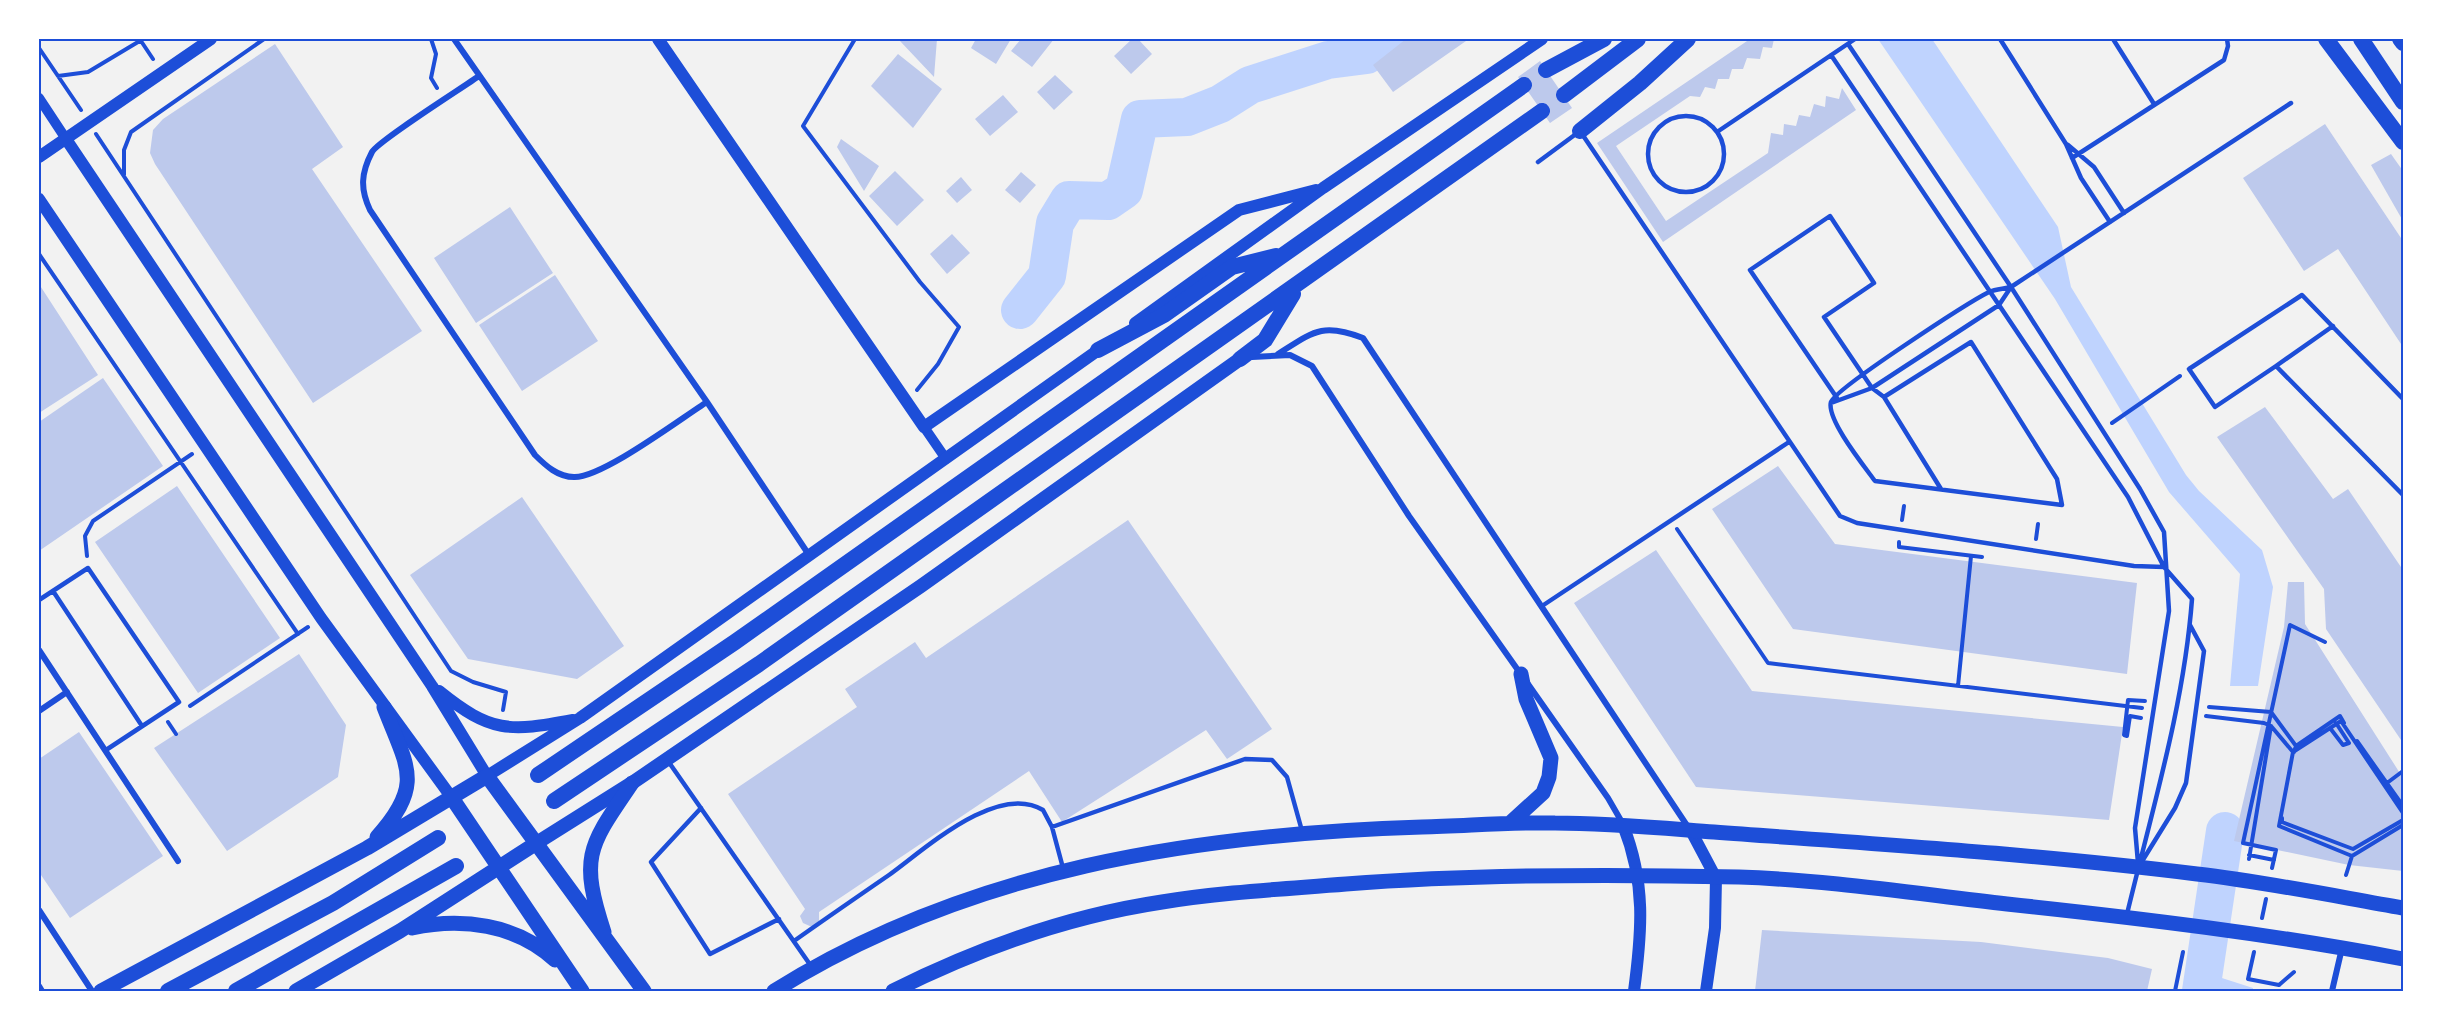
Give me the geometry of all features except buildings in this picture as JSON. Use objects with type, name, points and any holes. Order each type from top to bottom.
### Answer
[{"type":"highway","points":[[1580,39],[1546,70],[1604,39]]},
{"type":"highway","points":[[1564,95],[1638,39]]},
{"type":"highway","points":[[1580,131],[1640,83],[1688,39]]},
{"type":"highway","points":[[2326,39],[2403,142]]},
{"type":"highway","points":[[2361,39],[2403,102]]},
{"type":"highway","points":[[2400,39],[2403,43]]},
{"type":"highway","points":[[537,775],[745,635],[1524,85]]},
{"type":"highway","points":[[554,801],[759,664],[1298,286],[1542,111]]},
{"type":"highway","points":[[1098,350],[1164,315],[1232,267],[1288,253]]},
{"type":"highway","points":[[1240,359],[1265,340],[1298,286]]},
{"type":"highway","points":[[1510,823],[1543,793],[1549,777],[1551,758],[1526,699],[1521,674]]},
{"type":"highway","points":[[368,848],[398,814],[408,791],[408,769],[384,707]]},
{"type":"highway","points":[[101,991],[368,848],[487,776],[608,946],[644,991]]},
{"type":"highway","points":[[608,946],[594,900],[590,855],[599,831],[632,783]]},
{"type":"highway","points":[[452,798],[582,991]]},
{"type":"highway","points":[[774,991],[812,967],[883,931],[951,904],[1130,854],[1303,833],[1510,823],[1623,825],[1844,839],[2196,874],[2403,908]]},
{"type":"highway","points":[[168,991],[333,903],[438,838]]},
{"type":"highway","points":[[296,991],[400,931],[535,844]]},
{"type":"highway","points":[[236,991],[456,866]]},
{"type":"highway","points":[[893,991],[927,974],[1017,938],[1055,926],[1161,902],[1410,879],[1716,878],[1871,888],[2127,917],[2246,933],[2403,959]]},
{"type":"highway","points":[[400,931],[431,924],[458,922],[497,927],[536,946],[571,976]]},
{"type":"main road","points":[[39,157],[211,39]]},
{"type":"main road","points":[[658,39],[924,427],[1239,210],[1323,188]]},
{"type":"main road","points":[[66,139],[432,686],[487,776],[580,718],[1323,188],[1542,39]]},
{"type":"main road","points":[[39,199],[321,618],[452,798]]},
{"type":"main road","points":[[535,844],[632,783],[921,586],[1240,359]]},
{"type":"main road","points":[[432,686],[467,714],[501,727],[526,729],[580,718]]},
{"type":"main road","points":[[1623,825],[1640,877],[1640,931],[1634,991]]},
{"type":"main road","points":[[1690,830],[1716,878],[1715,928],[1706,991]]},
{"type":"street","points":[[454,39],[707,402],[809,555]]},
{"type":"street","points":[[479,76],[373,150],[364,172],[362,192],[370,210],[535,455],[549,470],[574,477],[596,473],[707,402]]},
{"type":"street","points":[[39,98],[66,139]]},
{"type":"street","points":[[1278,354],[1312,332],[1338,328],[1363,338],[1690,830]]},
{"type":"street","points":[[1240,359],[1278,354],[1290,355],[1312,366],[1409,516],[1608,798],[1623,825]]},
{"type":"street","points":[[924,427],[946,459]]},
{"type":"street","points":[[39,650],[178,861]]},
{"type":"street","points":[[39,711],[67,692]]},
{"type":"street","points":[[39,910],[92,991]]},
{"type":"street","points":[[2332,991],[2342,948]]},
{"type":"street","points":[[39,986],[42,991]]},
{"type":"lane","points":[[1717,132],[1855,39]]},
{"type":"lane","points":[[2000,39],[2066,144],[2081,178],[2110,222]]},
{"type":"lane","points":[[2113,39],[2154,104]]},
{"type":"lane","points":[[2072,158],[2224,60],[2228,46],[2227,39]]},
{"type":"lane","points":[[1848,44],[2011,287],[2140,489],[2164,532],[2164,567],[2169,611],[2135,828],[2138,868]]},
{"type":"lane","points":[[1831,55],[2128,497],[2164,567],[2192,599],[2190,625],[2165,765],[2127,917]]},
{"type":"lane","points":[[1884,397],[1971,342],[2057,479],[2062,505],[1875,481],[1833,419],[1831,403],[1863,374],[1990,291],[2011,287],[2291,103]]},
{"type":"lane","points":[[1679,116],[1697,117],[1717,132],[1724,146],[1723,162],[1717,177],[1705,188],[1681,192],[1666,187],[1654,176],[1648,160],[1649,144],[1664,123],[1679,116]]},
{"type":"lane","points":[[1538,162],[1580,131],[1840,516],[1857,523],[2134,566],[2164,567]]},
{"type":"lane","points":[[2066,144],[2094,167],[2124,213]]},
{"type":"lane","points":[[1837,398],[1750,270],[1830,216],[1874,283],[1824,317],[1872,388],[1884,397],[1941,489]]},
{"type":"lane","points":[[1837,398],[1872,388],[1999,305],[2011,287]]},
{"type":"lane","points":[[2332,326],[2215,407],[2189,369],[2302,295],[2403,399]]},
{"type":"lane","points":[[2276,366],[2403,495]]},
{"type":"lane","points":[[1542,606],[1790,442]]},
{"type":"lane","points":[[39,600],[88,568],[179,702],[106,750]]},
{"type":"lane","points":[[53,591],[142,726]]},
{"type":"lane","points":[[2138,868],[2175,808],[2186,783],[2204,651],[2190,625]]},
{"type":"lane","points":[[667,759],[812,967]]},
{"type":"lane","points":[[1052,827],[1245,759],[1254,759],[1272,760],[1287,777],[1303,833]]},
{"type":"lane","points":[[794,941],[955,826],[979,814],[1020,803],[1043,810],[1052,827],[1064,871]]},
{"type":"lane","points":[[701,808],[651,862],[710,954],[778,919]]},
{"type":"path","points":[[124,176],[124,150],[131,132],[264,39]]},
{"type":"path","points":[[430,39],[436,54],[430,78],[445,100]]},
{"type":"path","points":[[855,39],[803,126],[920,282],[959,327],[938,364],[907,403]]},
{"type":"path","points":[[58,76],[88,72],[141,40],[162,72]]},
{"type":"path","points":[[39,48],[451,671],[473,682],[506,692]]},
{"type":"path","points":[[39,254],[298,634]]},
{"type":"path","points":[[2115,420],[2189,369]]},
{"type":"path","points":[[88,568],[85,536],[93,521],[205,445]]},
{"type":"path","points":[[1672,521],[1768,663],[2153,710]]},
{"type":"path","points":[[1958,686],[1971,556]]},
{"type":"path","points":[[186,709],[321,618]]},
{"type":"path","points":[[2271,871],[2276,850],[2243,843],[2290,625],[2325,642]]},
{"type":"path","points":[[2128,700],[2124,735],[2127,736],[2130,716],[2151,720]]},
{"type":"path","points":[[2272,712],[2296,746]]},
{"type":"path","points":[[167,722],[177,715]]},
{"type":"path","points":[[2195,715],[2271,726],[2293,752]]},
{"type":"path","points":[[2403,806],[2340,716],[2296,746],[2282,822],[2353,849],[2403,822]]},
{"type":"path","points":[[2331,728],[2343,746],[2349,743],[2334,720]]},
{"type":"path","points":[[2352,856],[2278,826],[2293,752],[2341,721],[2403,813]]},
{"type":"path","points":[[2249,859],[2271,726]]},
{"type":"path","points":[[2384,786],[2403,771]]},
{"type":"path","points":[[2346,875],[2352,856],[2403,822]]},
{"type":"path","points":[[2254,863],[2248,861],[2249,854],[2274,860]]},
{"type":"path","points":[[2260,925],[2267,893]]},
{"type":"path","points":[[2255,947],[2248,979],[2279,986]]},
{"type":"path","points":[[2175,991],[2183,952]]},
{"type":"path","points":[[2277,991],[2279,986],[2294,972]]},
{"type":"water","points":[[1878,39],[1932,39],[2058,227],[2071,287],[2186,475],[2199,491],[2262,550],[2273,587],[2258,686],[2230,686],[2240,574],[2169,492],[2055,299]]},
{"type":"water","points":[[2197,970],[2253,988],[2253,991],[2193,991]]},
{"type":"waterway","points":[[1020,310],[1047,276],[1055,223],[1069,200],[1108,201],[1124,190],[1140,119],[1187,117],[1220,104],[1250,85],[1328,60],[1367,55],[1390,39]]},
{"type":"waterway","points":[[2201,991],[2225,831]]}]
